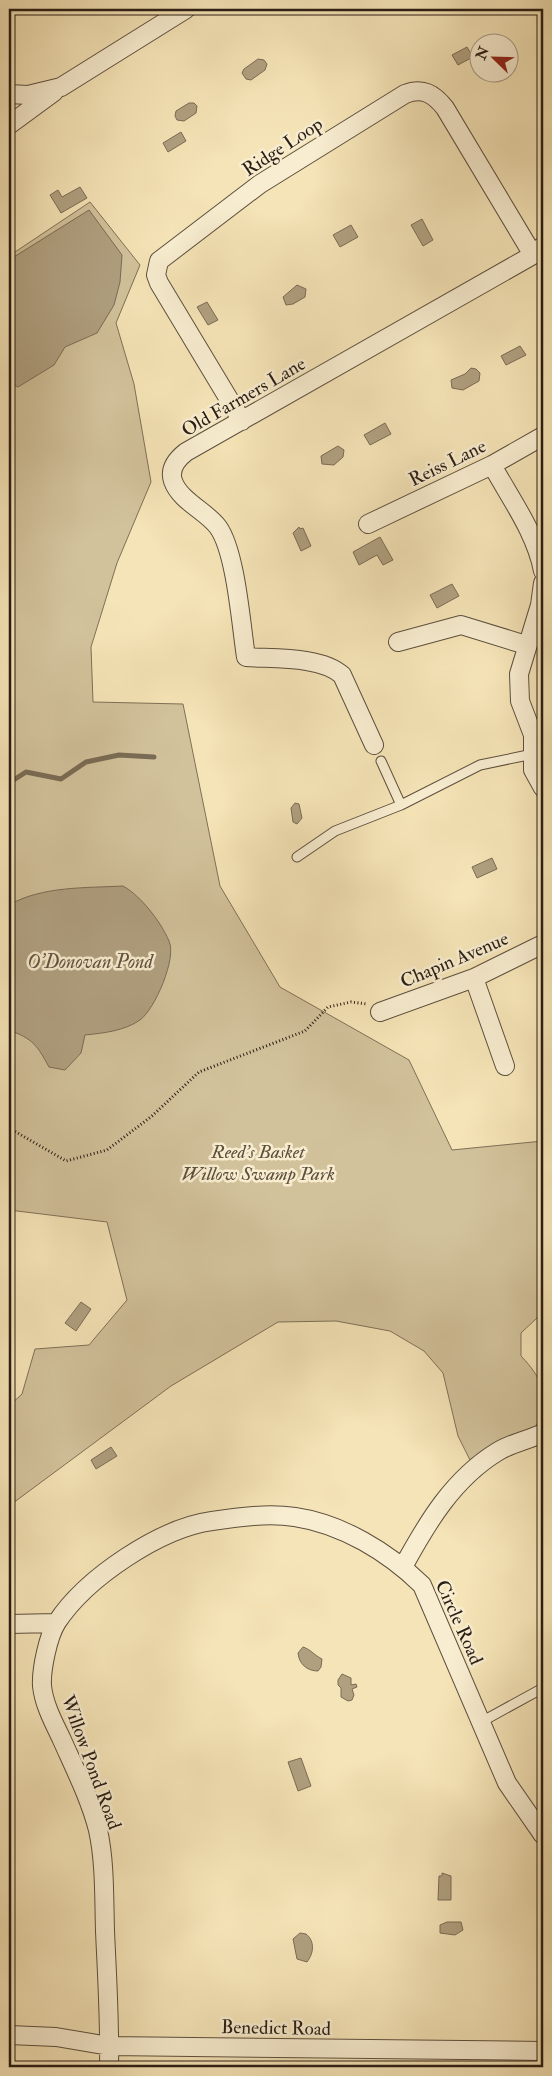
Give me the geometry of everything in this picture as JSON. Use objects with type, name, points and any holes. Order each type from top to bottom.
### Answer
[{"type":"street","points":[[9,125],[61,87],[186,9]]},
{"type":"street","points":[[9,94],[28,94],[61,87]]},
{"type":"street","name":"Ridge Loop","points":[[242,421],[159,283],[156,274],[159,261],[260,184],[406,94],[421,90],[430,94],[446,108],[538,251]]},
{"type":"street","name":"Old Farmers Lane","points":[[374,745],[342,675],[336,668],[315,662],[246,657],[232,568],[225,540],[219,528],[182,494],[174,483],[173,468],[180,457],[538,251]]},
{"type":"street","name":"Reiss Lane","points":[[368,524],[492,465],[543,436]]},
{"type":"street","points":[[492,465],[532,537],[543,571]]},
{"type":"street","points":[[543,583],[540,605],[526,645],[519,674],[520,701],[533,735],[533,770],[543,788]]},
{"type":"street","points":[[398,642],[461,625],[526,645]]},
{"type":"street","name":"Chapin Avenue","points":[[383,1011],[474,978],[543,944]]},
{"type":"street","points":[[474,978],[505,1066]]},
{"type":"street","points":[[403,1567],[436,1510],[467,1474],[498,1451],[543,1433]]},
{"type":"street","name":"Circle Road","points":[[56,1623],[81,1595],[118,1563],[164,1535],[199,1522],[261,1515],[294,1517],[333,1528],[373,1547],[403,1567],[422,1584],[507,1783],[543,1835]]},
{"type":"street","points":[[9,1624],[56,1623]]},
{"type":"street","name":"Willow Pond Road","points":[[56,1623],[45,1657],[42,1686],[52,1718],[82,1786],[98,1830],[103,1870],[110,2046],[109,2067]]},
{"type":"street","name":"Benedict Road","points":[[9,2034],[56,2037],[110,2046],[543,2051]]},
{"type":"lane","points":[[297,858],[335,831],[401,805],[480,765],[533,754]]},
{"type":"lane","points":[[381,761],[401,805]]},
{"type":"lane","points":[[481,1722],[543,1688]]},
{"type":"path","points":[[9,1128],[66,1162],[107,1150],[152,1116],[199,1072],[304,1030],[328,1007],[351,1002],[383,1011]]},
{"type":"green space","name":"Reed's Basket Willow Swamp Park","points":[[90,202],[140,265],[116,323],[134,384],[151,482],[117,563],[91,647],[93,702],[183,704],[220,886],[280,987],[409,1060],[452,1150],[543,1141],[543,1316],[538,1317],[521,1333],[521,1356],[535,1373],[542,1390],[543,1398],[540,1417],[535,1428],[495,1444],[470,1460],[458,1436],[443,1373],[424,1351],[390,1331],[336,1321],[278,1322],[171,1386],[9,1506],[9,1406],[22,1394],[35,1349],[89,1345],[127,1300],[107,1222],[9,1210],[9,256]]},
{"type":"water","points":[[467,47],[470,52],[470,59],[458,65],[452,55]]},
{"type":"water","points":[[258,59],[264,60],[267,64],[265,70],[251,80],[246,79],[242,73],[244,69]]},
{"type":"water","points":[[189,103],[194,103],[197,106],[196,113],[184,121],[177,120],[175,116],[176,111]]},
{"type":"water","points":[[181,132],[186,141],[168,152],[163,143]]},
{"type":"water","points":[[80,187],[87,198],[61,213],[50,195],[58,190],[62,197]]},
{"type":"water","points":[[89,210],[122,255],[120,282],[114,305],[97,333],[65,347],[54,365],[18,387],[9,382],[9,260]]},
{"type":"water","points":[[422,219],[433,240],[423,246],[411,225]]},
{"type":"water","points":[[351,225],[358,237],[340,247],[333,235]]},
{"type":"water","points":[[297,285],[306,289],[305,297],[293,304],[286,305],[283,297]]},
{"type":"water","points":[[207,302],[218,320],[208,325],[197,307]]},
{"type":"water","points":[[520,346],[526,355],[506,365],[501,356]]},
{"type":"water","points":[[471,368],[476,369],[480,373],[479,381],[463,390],[452,388],[451,380],[465,374]]},
{"type":"water","points":[[385,423],[391,434],[370,445],[364,435]]},
{"type":"water","points":[[338,446],[344,450],[343,457],[334,465],[322,464],[321,456]]},
{"type":"water","points":[[299,527],[300,529],[303,528],[311,546],[301,551],[293,533]]},
{"type":"water","points":[[380,537],[393,560],[383,565],[377,555],[359,565],[353,552]]},
{"type":"water","points":[[452,584],[459,596],[437,608],[430,595]]},
{"type":"water","points":[[295,803],[299,804],[302,818],[297,824],[293,822],[291,808]]},
{"type":"water","points":[[492,858],[497,869],[477,878],[472,867]]},
{"type":"water","name":"O'Donovan Pond","points":[[123,886],[137,896],[150,910],[169,941],[171,949],[170,959],[163,983],[152,1005],[140,1020],[121,1029],[85,1035],[81,1053],[65,1070],[49,1067],[34,1044],[24,1036],[9,1030],[9,905],[36,894],[50,891]]},
{"type":"water","points":[[81,1302],[91,1309],[76,1331],[65,1323]]},
{"type":"water","points":[[111,1447],[117,1456],[96,1469],[91,1460]]},
{"type":"water","points":[[303,1647],[322,1659],[321,1667],[318,1671],[310,1670],[302,1664],[298,1653]]},
{"type":"water","points":[[342,1674],[351,1678],[351,1685],[356,1684],[357,1687],[352,1689],[354,1695],[352,1700],[348,1701],[341,1697],[341,1688],[338,1685],[338,1680]]},
{"type":"water","points":[[301,1758],[311,1786],[298,1791],[288,1762]]},
{"type":"water","points":[[442,1873],[451,1876],[451,1900],[438,1900],[439,1876],[442,1876]]},
{"type":"water","points":[[447,1922],[461,1922],[463,1930],[455,1935],[440,1933],[440,1925]]},
{"type":"water","points":[[300,1933],[306,1934],[312,1944],[311,1955],[307,1962],[297,1959],[293,1939]]},
{"type":"waterway","points":[[9,783],[26,772],[61,779],[86,762],[119,755],[154,757]]}]
